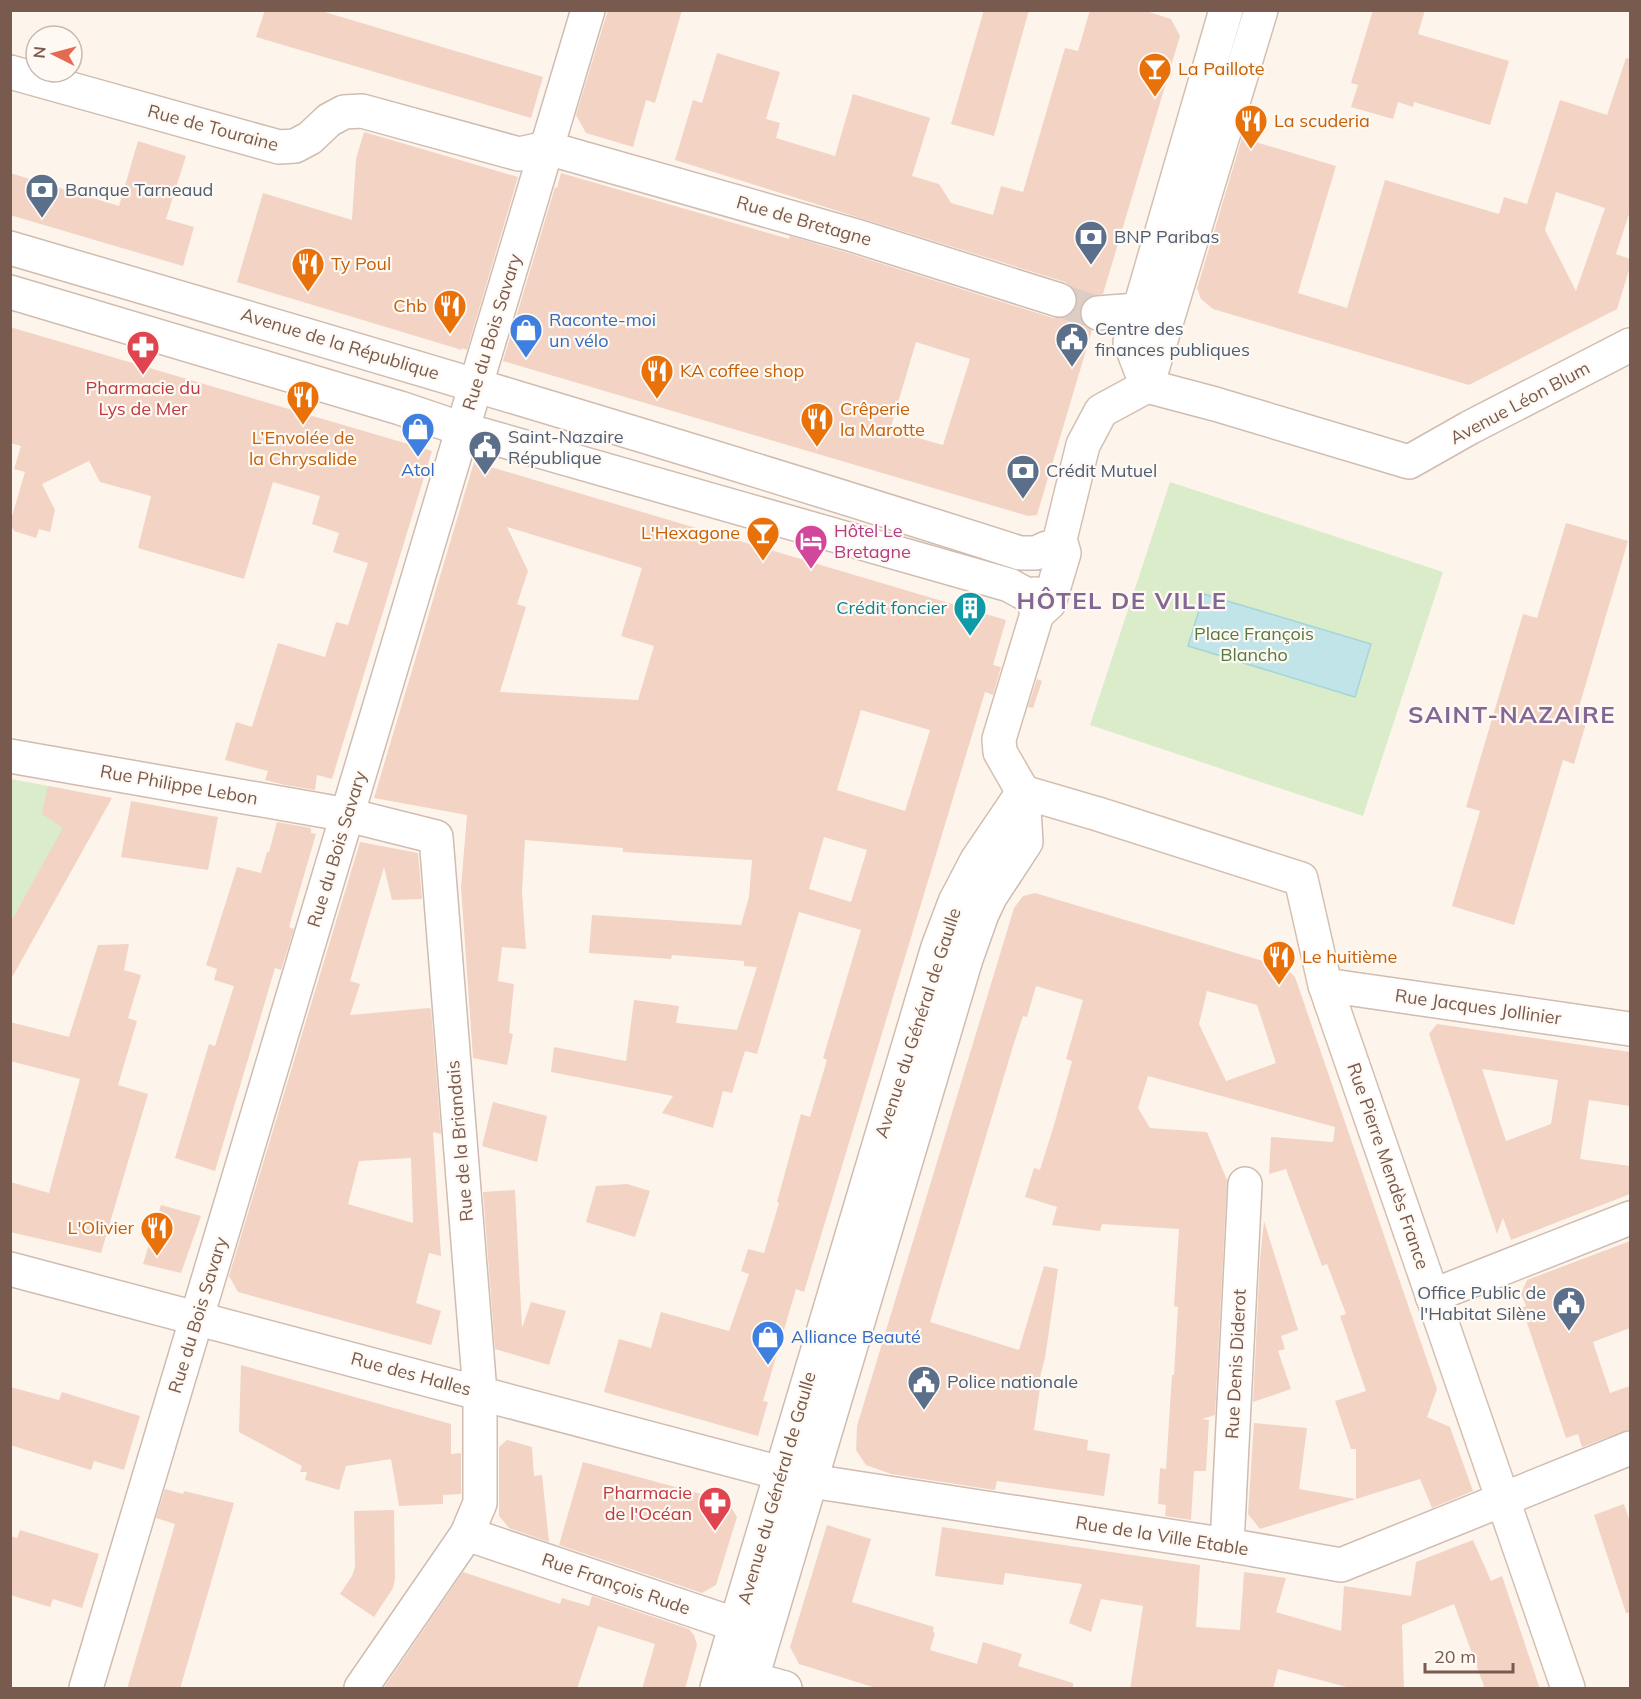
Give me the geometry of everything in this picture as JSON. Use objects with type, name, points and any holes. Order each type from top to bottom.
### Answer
[{"type":"street","name":"Rue du Bois Savary","points":[[86,1689],[588,10]]},
{"type":"street","points":[[1035,606],[1049,603],[1064,553],[1054,544],[1083,445],[1101,411],[1147,386],[1261,10]]},
{"type":"street","points":[[1147,386],[1130,342],[1137,310],[1225,11]]},
{"type":"street","name":"Rue de Touraine","points":[[10,72],[279,147],[295,146],[310,138],[329,120],[344,112],[362,111],[519,154],[547,148]]},
{"type":"street","name":"Rue de Bretagne","points":[[547,148],[853,235],[1059,300]]},
{"type":"street","name":"Avenue de la République","points":[[10,248],[476,384],[1020,553],[1036,553],[1054,544]]},
{"type":"street","points":[[10,292],[400,408],[462,429],[1009,585],[1035,606]]},
{"type":"street","points":[[1098,313],[1137,310]]},
{"type":"street","name":"Avenue Léon Blum","points":[[1147,386],[1409,462],[1469,428],[1630,345]]},
{"type":"street","points":[[1023,792],[1000,752],[999,739],[1035,606]]},
{"type":"street","name":"Rue Philippe Lebon","points":[[10,756],[348,815]]},
{"type":"street","name":"Rue Pierre Mendès France","points":[[1023,792],[1300,879],[1325,985],[1568,1689]]},
{"type":"street","name":"Avenue du Général de Gaulle","points":[[735,1682],[797,1478],[793,1433],[938,947],[955,903],[977,860],[1023,792]]},
{"type":"street","name":"Rue de la Briandais","points":[[348,815],[436,837],[480,1393],[480,1503],[468,1534],[361,1689]]},
{"type":"street","name":"Rue Jacques Jollinier","points":[[1325,985],[1630,1029]]},
{"type":"street","name":"Rue Denis Diderot","points":[[1227,1545],[1245,1184]]},
{"type":"street","points":[[1432,1296],[1630,1218]]},
{"type":"street","name":"Rue des Halles","points":[[10,1269],[797,1478]]},
{"type":"street","name":"Rue de la Ville Etable","points":[[797,1478],[1341,1565],[1630,1448]]},
{"type":"street","name":"Rue François Rude","points":[[468,1534],[752,1626]]},
{"type":"street","points":[[735,1682],[785,1689]]},
{"type":"green space","name":"Place François Blancho","points":[[1170,482],[1443,572],[1363,816],[1090,725]]},
{"type":"green space","points":[[11,779],[70,790],[64,828],[11,921]]},
{"type":"water","points":[[1204,594],[1371,644],[1355,697],[1188,646]]},
{"type":"building","points":[[265,10],[318,10],[543,77],[531,118],[256,37]]},
{"type":"building","points":[[608,10],[682,10],[655,103],[646,100],[633,147],[586,133],[576,115]]},
{"type":"building","points":[[984,10],[1029,10],[994,136],[951,124]]},
{"type":"building","points":[[1090,10],[1143,10],[1171,19],[1180,36],[1103,294],[1088,297],[1081,305],[1079,314],[1082,323],[1092,330],[1037,515],[1028,516],[503,361],[561,173],[789,239],[790,236],[848,253],[1053,318],[1062,318],[1071,314],[1077,306],[1077,297],[1073,288],[1065,282],[675,160],[693,100],[702,103],[717,53],[780,72],[766,119],[780,123],[776,138],[835,156],[853,94],[930,118],[912,176],[939,184],[951,203],[993,215],[1001,186],[1023,192],[1065,48],[1078,51]],"holes":[[[916,342],[970,359],[943,445],[890,430]]]},
{"type":"building","points":[[1373,10],[1425,10],[1418,34],[1509,61],[1490,125],[1414,102],[1413,107],[1398,102],[1393,119],[1351,107],[1358,85],[1351,83]]},
{"type":"building","points":[[1626,58],[1630,59],[1630,211],[1616,254],[1630,259],[1630,267],[1617,309],[1469,385],[1213,309],[1201,299],[1197,288],[1242,138],[1336,166],[1298,293],[1347,308],[1385,180],[1499,214],[1504,197],[1527,204],[1560,100],[1607,115]],"holes":[[[1556,192],[1605,208],[1576,291],[1545,230]]]},
{"type":"building","points":[[364,132],[518,177],[467,350],[237,282],[263,193],[352,220],[356,159]]},
{"type":"building","points":[[138,141],[186,156],[166,219],[194,227],[183,266],[10,215],[10,173],[119,206]]},
{"type":"building","points":[[10,327],[432,451],[332,779],[317,775],[315,790],[285,785],[265,780],[268,771],[225,760],[236,722],[252,727],[278,643],[325,657],[336,622],[348,625],[368,563],[333,552],[339,533],[312,524],[320,496],[273,482],[244,579],[138,548],[151,496],[100,482],[89,461],[42,484],[55,510],[50,532],[39,529],[36,538],[14,531],[10,523],[25,472],[14,469],[21,446],[10,443]]},
{"type":"building","points":[[474,462],[1006,620],[993,665],[1001,667],[993,695],[985,692],[804,1292],[796,1289],[763,1401],[768,1402],[758,1436],[604,1392],[619,1339],[651,1348],[661,1312],[729,1331],[749,1274],[741,1271],[748,1249],[764,1253],[801,1114],[810,1117],[827,1060],[823,1058],[861,930],[799,912],[757,1054],[745,1051],[732,1093],[723,1091],[713,1128],[662,1113],[673,1096],[551,1072],[554,1047],[626,1061],[634,1000],[679,1006],[676,1023],[737,1030],[757,967],[744,966],[744,961],[672,955],[671,959],[589,953],[592,915],[741,925],[749,897],[752,860],[623,852],[623,848],[525,840],[522,892],[526,949],[502,947],[498,981],[514,984],[509,1033],[513,1034],[507,1065],[473,1058],[461,887],[467,815],[374,798]],"holes":[[[507,527],[642,568],[621,636],[654,646],[638,700],[500,692],[526,607],[517,604],[528,571]],[[861,710],[930,730],[905,811],[837,790]],[[824,837],[867,850],[851,902],[809,889]]]},
{"type":"building","points":[[1566,523],[1628,541],[1579,707],[1590,710],[1574,764],[1563,760],[1514,925],[1452,906],[1480,811],[1466,807],[1523,614],[1537,618]]},
{"type":"building","points":[[1037,679],[1042,681],[1033,708],[1028,707]]},
{"type":"building","points":[[48,786],[112,798],[10,981],[10,923],[63,828],[42,814]]},
{"type":"building","points":[[131,801],[218,817],[208,870],[121,857]]},
{"type":"building","points":[[277,822],[311,828],[311,833],[316,834],[289,927],[294,929],[281,970],[275,968],[215,1171],[175,1158],[209,1044],[215,1046],[234,986],[214,980],[217,969],[206,965],[237,867],[261,873]]},
{"type":"building","points":[[360,842],[418,853],[422,899],[392,900],[384,867],[350,981],[360,984],[350,1015],[431,1009],[441,1134],[433,1132],[441,1256],[429,1253],[416,1303],[441,1311],[431,1345],[238,1292],[229,1276]],"holes":[[[411,1158],[413,1223],[348,1204],[359,1161]]]},
{"type":"building","points":[[1035,893],[1276,965],[1287,969],[1295,977],[1437,1389],[1427,1417],[1450,1427],[1473,1491],[1432,1508],[1420,1479],[1356,1499],[1356,1449],[1351,1449],[1335,1401],[1366,1391],[1340,1316],[1346,1314],[1327,1264],[1322,1266],[1286,1169],[1269,1174],[1271,1137],[1333,1142],[1335,1127],[1148,1076],[1138,1108],[1150,1128],[1207,1132],[1227,1180],[1215,1415],[1202,1419],[1209,1420],[1206,1471],[1194,1471],[1191,1520],[1165,1516],[1166,1505],[1158,1504],[1160,1468],[1166,1469],[1172,1375],[1174,1375],[1178,1307],[1174,1306],[1179,1229],[1102,1224],[1100,1231],[1052,1225],[1057,1207],[1025,1197],[1034,1168],[1040,1170],[1054,1125],[1072,1061],[1066,1059],[1083,1000],[1036,986],[1027,1017],[1023,1016],[1014,1043],[930,1322],[1019,1350],[1044,1266],[1058,1269],[1045,1358],[1039,1381],[1041,1381],[1034,1430],[1088,1440],[1087,1450],[1110,1454],[1104,1496],[997,1481],[995,1490],[891,1474],[866,1465],[856,1450],[857,1426],[1014,908],[1023,896]],"holes":[[[1207,991],[1257,1005],[1276,1063],[1226,1081],[1199,1024]]]},
{"type":"building","points":[[129,944],[124,970],[141,975],[128,1018],[137,1021],[118,1085],[148,1094],[101,1253],[10,1232],[10,1182],[49,1193],[80,1079],[10,1061],[10,1022],[69,1037],[98,945]]},
{"type":"building","points":[[1437,1024],[1630,1052],[1630,1106],[1589,1100],[1580,1159],[1630,1166],[1630,1194],[1511,1240],[1503,1218],[1497,1234],[1429,1034]],"holes":[[[1482,1069],[1558,1080],[1551,1124],[1506,1141]]]},
{"type":"building","points":[[493,1102],[547,1116],[537,1162],[482,1146]]},
{"type":"building","points":[[627,1184],[650,1191],[635,1237],[586,1222],[596,1186]]},
{"type":"building","points":[[515,1190],[522,1328],[531,1302],[566,1311],[549,1365],[495,1349],[483,1192]]},
{"type":"building","points":[[161,1205],[201,1216],[181,1273],[143,1264]]},
{"type":"building","points":[[1264,1221],[1298,1330],[1281,1336],[1285,1349],[1278,1351],[1291,1389],[1253,1402],[1260,1260]]},
{"type":"building","points":[[1630,1241],[1630,1328],[1593,1342],[1610,1393],[1630,1386],[1630,1429],[1582,1447],[1578,1434],[1566,1438],[1522,1308],[1526,1306],[1521,1294],[1527,1280]]},
{"type":"building","points":[[241,1365],[451,1424],[451,1454],[461,1453],[461,1494],[443,1495],[443,1504],[399,1506],[391,1459],[346,1466],[339,1490],[305,1480],[307,1472],[300,1472],[302,1466],[239,1432]]},
{"type":"building","points":[[10,1387],[59,1400],[62,1392],[140,1416],[124,1470],[94,1461],[91,1470],[10,1445]]},
{"type":"building","points":[[1254,1423],[1307,1428],[1299,1489],[1356,1499],[1260,1529],[1248,1514]]},
{"type":"building","points":[[507,1440],[532,1447],[534,1476],[542,1475],[549,1542],[509,1528],[499,1516],[499,1447]]},
{"type":"building","points":[[583,1462],[727,1501],[737,1517],[716,1585],[702,1593],[559,1545]]},
{"type":"building","points":[[165,1489],[183,1494],[184,1491],[234,1503],[180,1689],[127,1689],[175,1524],[156,1518]]},
{"type":"building","points":[[1624,1504],[1630,1522],[1630,1613],[1626,1613],[1594,1515]]},
{"type":"building","points":[[394,1510],[395,1578],[393,1588],[374,1617],[340,1594],[355,1567],[354,1511]]},
{"type":"building","points":[[827,1525],[871,1539],[852,1602],[934,1627],[933,1632],[935,1633],[930,1650],[977,1664],[983,1642],[1022,1654],[1018,1666],[1073,1683],[1073,1689],[879,1689],[799,1664],[790,1647]]},
{"type":"building","points":[[942,1527],[1200,1565],[1196,1627],[1240,1630],[1244,1572],[1286,1578],[1276,1612],[1341,1631],[1344,1586],[1411,1596],[1416,1562],[1473,1540],[1491,1581],[1502,1576],[1540,1689],[1485,1689],[1454,1604],[1402,1625],[1404,1689],[1354,1689],[1278,1669],[1273,1689],[1130,1689],[1143,1606],[1101,1599],[1091,1632],[1069,1623],[1082,1584],[1005,1573],[1003,1585],[935,1576]]},
{"type":"building","points":[[20,1530],[99,1554],[82,1608],[53,1599],[50,1607],[10,1595],[10,1536],[17,1538]]},
{"type":"building","points":[[463,1572],[560,1604],[562,1598],[589,1606],[592,1596],[689,1629],[697,1645],[685,1689],[642,1689],[655,1644],[598,1626],[577,1689],[383,1689]]},
{"type":"tunnel","points":[[1059,300],[1098,313]]},
{"type":"place","name":"La Paillote","points":[[1155,98]]},
{"type":"place","name":"La scuderia","points":[[1251,150]]},
{"type":"place","name":"Banque Tarneaud","points":[[42,219]]},
{"type":"place","name":"BNP Paribas","points":[[1091,266]]},
{"type":"place","name":"Ty Poul","points":[[308,293]]},
{"type":"place","name":"Chb","points":[[450,335]]},
{"type":"place","name":"Raconte-moi un vélo","points":[[526,359]]},
{"type":"place","name":"Centre des finances publiques","points":[[1072,368]]},
{"type":"place","name":"Pharmacie du Lys de Mer","points":[[143,376]]},
{"type":"place","name":"KA coffee shop","points":[[657,400]]},
{"type":"place","name":"L’Envolée de la Chrysalide","points":[[303,426]]},
{"type":"place","name":"Crêperie la Marotte","points":[[817,448]]},
{"type":"place","name":"Atol","points":[[418,458]]},
{"type":"place","name":"Saint-Nazaire République","points":[[485,476]]},
{"type":"place","name":"Crédit Mutuel","points":[[1023,500]]},
{"type":"place","name":"L'Hexagone","points":[[763,562]]},
{"type":"place","name":"Hôtel Le Bretagne","points":[[811,570]]},
{"type":"place","name":"Crédit foncier","points":[[970,637]]},
{"type":"place","name":"Le huitième","points":[[1279,986]]},
{"type":"place","name":"L'Olivier","points":[[157,1257]]},
{"type":"place","name":"Office Public de l'Habitat Silène","points":[[1569,1332]]},
{"type":"place","name":"Alliance Beauté","points":[[768,1366]]},
{"type":"place","name":"Police nationale","points":[[924,1411]]},
{"type":"place","name":"Pharmacie de l'Océan","points":[[715,1532]]},
{"type":"district","name":"HÔTEL DE VILLE","points":[[1122,601]]},
{"type":"district","name":"SAINT-NAZAIRE","points":[[1512,715]]}]
